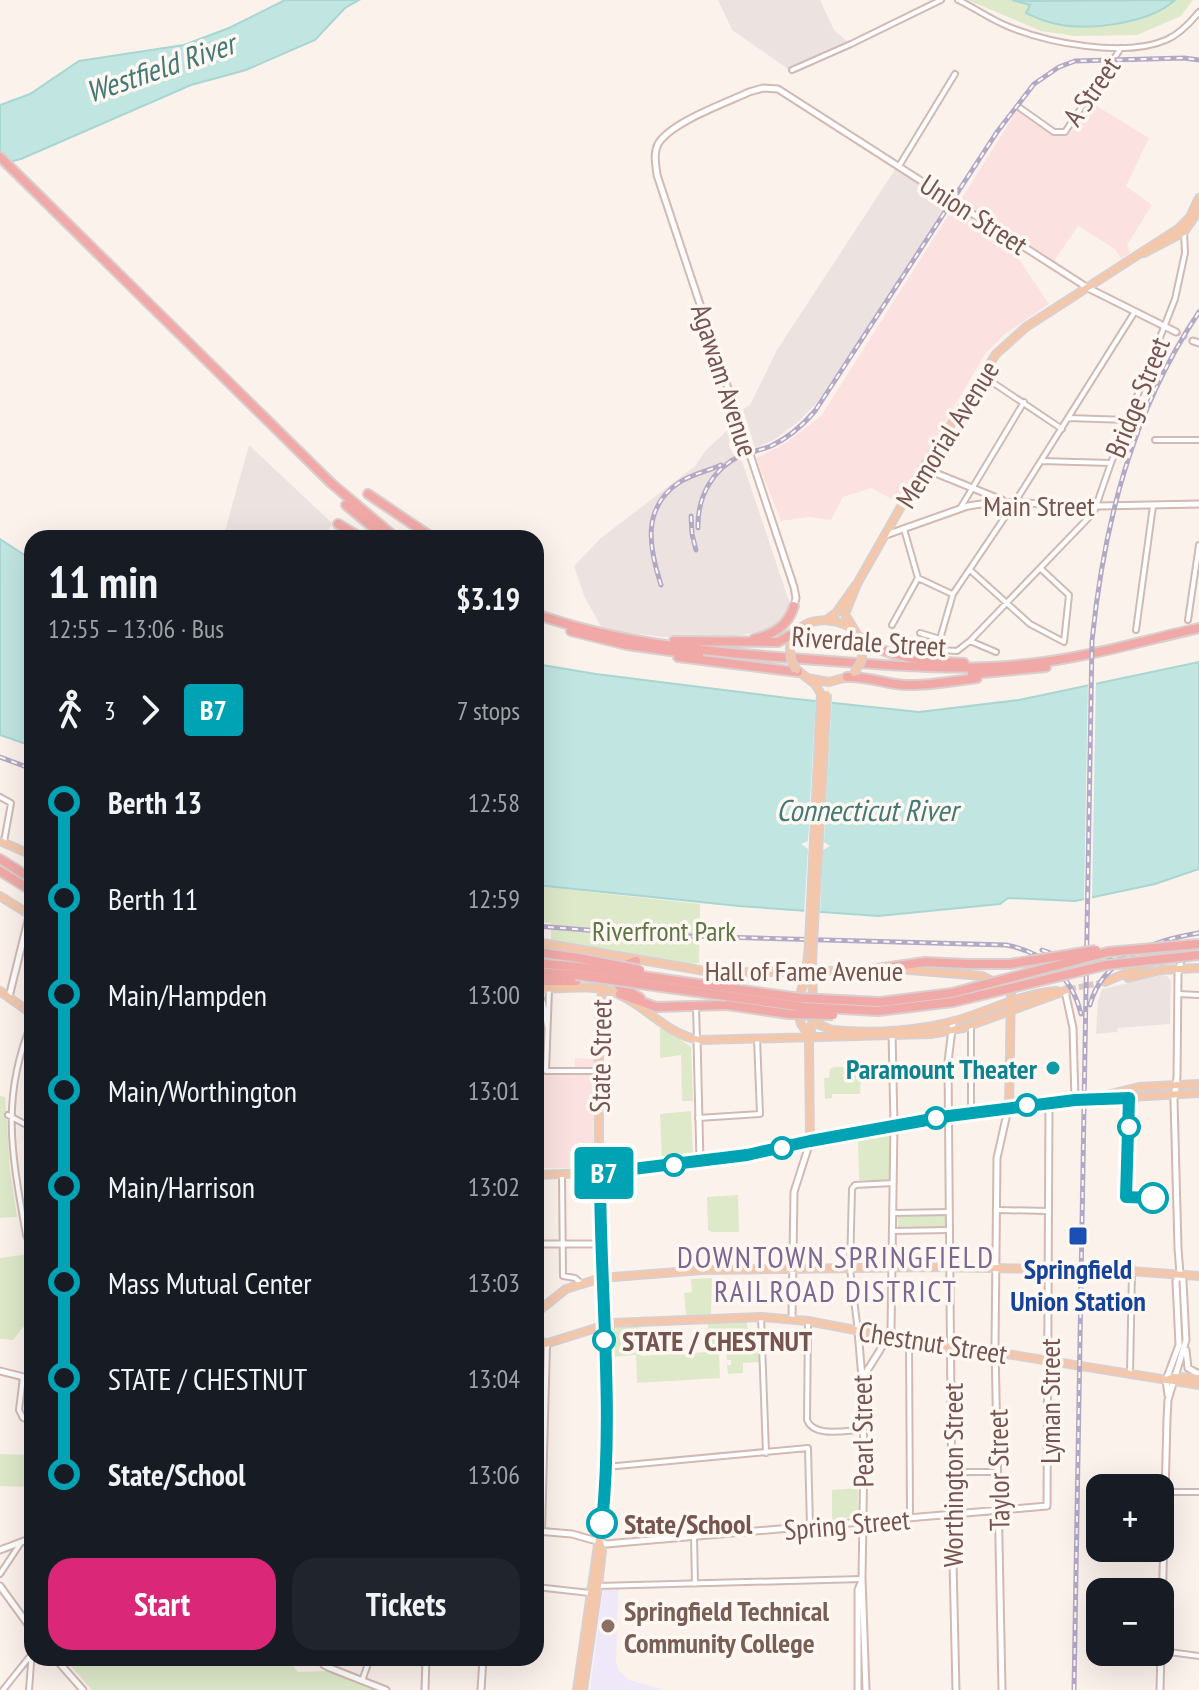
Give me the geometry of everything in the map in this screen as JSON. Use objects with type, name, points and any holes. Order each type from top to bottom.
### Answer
[{"type":"highway","points":[[0,157],[25,186],[335,495],[377,530]]},
{"type":"highway","points":[[0,165],[331,483],[387,530]]},
{"type":"highway","points":[[368,494],[421,530]]},
{"type":"highway","points":[[338,524],[348,530]]},
{"type":"highway","points":[[741,641],[776,632],[787,622],[794,606]]},
{"type":"highway","name":"Riverdale Street","points":[[544,618],[627,642],[765,661],[957,674],[1068,659],[1199,631]]},
{"type":"highway","points":[[627,642],[779,642],[794,633]]},
{"type":"highway","points":[[860,638],[871,645],[921,658],[1012,668]]},
{"type":"highway","points":[[627,642],[693,660],[797,671]]},
{"type":"highway","points":[[847,677],[920,685],[1012,668]]},
{"type":"highway","points":[[0,859],[24,875]]},
{"type":"highway","points":[[0,871],[24,886]]},
{"type":"highway","points":[[870,970],[925,962],[1010,964],[1092,950],[1199,946]]},
{"type":"highway","points":[[1030,973],[1134,953],[1199,946]]},
{"type":"highway","points":[[544,972],[577,970],[800,998],[864,1002],[952,993],[1093,955],[1137,948]]},
{"type":"highway","points":[[620,994],[656,1007],[727,1005],[804,1015],[856,1015],[953,1002],[1106,965],[1199,955]]},
{"type":"highway","points":[[544,956],[577,970]]},
{"type":"highway","points":[[636,961],[618,969],[616,982],[656,1007]]},
{"type":"highway","points":[[544,964],[642,984],[818,1009],[892,1010]]},
{"type":"highway","points":[[544,979],[577,970]]},
{"type":"main road","name":"Union Street","points":[[655,153],[659,143],[672,129],[749,92],[763,88],[777,89],[1088,288],[1176,332]]},
{"type":"main road","name":"Agawam Avenue","points":[[655,153],[657,175],[794,587],[794,606]]},
{"type":"main road","name":"Memorial Avenue","points":[[825,620],[836,613],[857,584],[923,468],[999,350],[1019,332],[1184,223],[1199,198]]},
{"type":"main road","name":"Memorial Avenue","points":[[1141,254],[1184,232],[1199,210]]},
{"type":"main road","points":[[923,468],[1015,502]]},
{"type":"main road","name":"Main Street","points":[[885,535],[961,507],[995,502],[1095,506],[1199,504]]},
{"type":"main road","name":"Memorial Avenue","points":[[853,628],[845,613],[857,584]]},
{"type":"main road","points":[[792,1319],[794,1193],[810,1141],[810,1037],[813,1014],[810,961],[824,694],[861,662],[863,650],[853,628],[838,621],[806,624],[794,633],[790,647],[791,660],[797,671],[824,694]]},
{"type":"main road","points":[[807,678],[818,681],[847,677]]},
{"type":"main road","points":[[2,842],[24,852]]},
{"type":"main road","points":[[0,896],[24,911]]},
{"type":"main road","points":[[9,997],[24,941]]},
{"type":"main road","name":"Hall of Fame Avenue","points":[[544,943],[717,973],[917,969],[988,977],[1010,989],[1012,1006]]},
{"type":"main road","points":[[1199,946],[1184,949],[1105,982],[1199,968]]},
{"type":"main road","points":[[1184,949],[1178,994],[1176,1088],[1180,1274],[1187,1367],[1199,1376]]},
{"type":"main road","name":"State Street","points":[[583,1690],[602,1551],[600,1542],[606,1467],[599,1071],[601,989],[606,955]]},
{"type":"main road","points":[[810,972],[798,1012],[800,1023],[810,1037]]},
{"type":"main road","points":[[544,990],[601,989],[620,994],[697,1040],[951,1031],[1012,1006]]},
{"type":"main road","points":[[813,1014],[818,1023],[829,1029],[892,1033],[953,1021],[1067,990],[1073,1028],[1075,1100]]},
{"type":"main road","points":[[0,991],[24,1008]]},
{"type":"main road","points":[[1009,1108],[1012,1006]]},
{"type":"main road","name":"Worthington Street","points":[[953,1021],[948,1062],[956,1690]]},
{"type":"main road","points":[[862,1378],[890,1336],[894,1125],[892,1033]]},
{"type":"main road","points":[[697,1040],[700,1162]]},
{"type":"main road","points":[[544,1175],[600,1173],[700,1162],[762,1153],[810,1141],[949,1116],[1090,1099],[1135,1088],[1176,1088],[1199,1084]]},
{"type":"main road","points":[[1176,1088],[1199,1093]]},
{"type":"main road","name":"Lyman Street","points":[[1047,1506],[1052,1269],[1049,1103]]},
{"type":"main road","name":"Taylor Street","points":[[1002,1690],[996,1352],[997,1154],[1009,1108]]},
{"type":"main road","points":[[544,1244],[600,1244]]},
{"type":"main road","points":[[544,1306],[559,1294],[581,1283],[601,1278],[702,1270],[1052,1269]]},
{"type":"main road","points":[[1100,1269],[1199,1276]]},
{"type":"main road","points":[[1165,1474],[1168,1400],[1179,1349],[1176,1281],[1180,1274]]},
{"type":"main road","name":"Chestnut Street","points":[[546,1344],[604,1325],[761,1317],[808,1321],[951,1347],[1199,1385]]},
{"type":"main road","name":"Pearl Street","points":[[858,1331],[863,1430],[862,1579],[858,1590],[866,1690]]},
{"type":"main road","points":[[1171,1380],[1186,1340]]},
{"type":"main road","points":[[0,1371],[23,1377]]},
{"type":"main road","name":"Chestnut Street","points":[[1171,1380],[1199,1376]]},
{"type":"main road","name":"Spring Street","points":[[544,1532],[572,1534],[600,1542],[627,1543],[1047,1506]]},
{"type":"main road","points":[[0,1550],[22,1542]]},
{"type":"main road","name":"State Street","points":[[577,1690],[595,1553],[600,1542]]},
{"type":"main road","points":[[0,1586],[24,1619]]},
{"type":"main road","name":"Pearl Street","points":[[858,1690],[862,1632]]},
{"type":"main road","points":[[62,1666],[83,1690]]},
{"type":"main road","points":[[326,1666],[386,1690]]},
{"type":"main road","points":[[425,1690],[426,1666]]},
{"type":"main road","points":[[481,1690],[483,1666]]},
{"type":"main road","points":[[1160,1666],[1160,1690]]},
{"type":"street","points":[[792,70],[941,0]]},
{"type":"street","points":[[958,0],[997,22],[1026,33],[1078,44],[1121,48],[1164,41],[1185,28],[1199,12]]},
{"type":"street","name":"A Street","points":[[1020,108],[1054,132],[1065,132],[1121,48]]},
{"type":"street","points":[[899,166],[955,74]]},
{"type":"street","name":"Bridge Street","points":[[940,639],[942,650],[958,651],[1094,512],[1177,291],[1185,253],[1184,232]]},
{"type":"street","points":[[920,633],[940,639],[953,594],[1134,313]]},
{"type":"street","points":[[981,375],[1062,429]]},
{"type":"street","points":[[961,507],[1024,402]]},
{"type":"street","points":[[1068,418],[1128,420]]},
{"type":"street","points":[[1155,440],[1199,440]]},
{"type":"street","points":[[1041,461],[1111,463]]},
{"type":"street","points":[[1136,630],[1153,506]]},
{"type":"street","points":[[892,625],[918,578],[904,529]]},
{"type":"street","points":[[1188,620],[1199,545]]},
{"type":"street","points":[[970,570],[1034,626],[1064,642],[1069,595],[1040,568]]},
{"type":"street","points":[[918,578],[953,594]]},
{"type":"street","points":[[970,641],[996,652]]},
{"type":"street","points":[[0,797],[11,803],[2,842]]},
{"type":"street","points":[[549,989],[546,1071],[599,1071]]},
{"type":"street","points":[[1178,994],[1199,995]]},
{"type":"street","points":[[544,1007],[547,1026]]},
{"type":"street","points":[[696,1010],[697,1040]]},
{"type":"street","points":[[971,1025],[971,1113]]},
{"type":"street","points":[[698,1118],[760,1114],[757,1038]]},
{"type":"street","points":[[24,1039],[15,1059],[8,1115],[24,1222]]},
{"type":"street","points":[[8,1115],[24,1124]]},
{"type":"street","points":[[562,1175],[563,1276],[575,1278],[581,1283]]},
{"type":"street","points":[[858,1331],[850,1269],[852,1189],[855,1185],[893,1183]]},
{"type":"street","points":[[997,1210],[1049,1211]]},
{"type":"street","points":[[893,1213],[949,1212]]},
{"type":"street","points":[[892,1231],[950,1230]]},
{"type":"street","points":[[1130,1374],[1132,1270]]},
{"type":"street","points":[[761,1317],[766,1453]]},
{"type":"street","points":[[808,1321],[808,1423],[811,1429],[863,1430]]},
{"type":"street","points":[[909,1340],[910,1519]]},
{"type":"street","points":[[544,1398],[546,1344]]},
{"type":"street","points":[[23,1377],[19,1410],[24,1418]]},
{"type":"street","points":[[606,1467],[808,1448],[810,1527]]},
{"type":"street","points":[[952,1472],[998,1472]]},
{"type":"street","points":[[1174,1492],[1199,1492]]},
{"type":"street","points":[[694,1537],[695,1584]]},
{"type":"street","points":[[0,1574],[22,1542]]},
{"type":"street","points":[[598,1586],[862,1579]]},
{"type":"street","points":[[544,1588],[590,1593]]},
{"type":"street","points":[[1174,1653],[1199,1656]]},
{"type":"street","points":[[3,1690],[24,1663]]},
{"type":"street","points":[[29,1690],[31,1666]]},
{"type":"street","points":[[362,1681],[367,1666]]},
{"type":"shaded area","points":[[718,0],[820,0],[834,30],[849,43],[791,71],[732,30]]},
{"type":"shaded area","points":[[1090,102],[1149,138],[1126,186],[1152,205],[1127,245],[1130,253],[1121,259],[1115,249],[1078,226],[1054,261],[960,201],[1018,109],[1051,133],[1063,136],[1071,132]]},
{"type":"shaded area","points":[[896,168],[950,203],[816,404],[774,440],[755,448],[743,409],[750,405],[777,350]]},
{"type":"shaded area","points":[[954,206],[1007,241],[1049,304],[1005,334],[985,354],[898,503],[872,488],[843,497],[831,520],[809,517],[781,521],[756,458],[786,443],[821,416]]},
{"type":"shaded area","points":[[731,427],[729,446],[733,454],[739,452],[789,601],[786,616],[769,631],[705,640],[603,630],[585,598],[574,566],[601,538],[695,466],[706,450]]},
{"type":"shaded area","points":[[249,445],[333,524],[328,530],[225,530]]},
{"type":"shaded area","points":[[1162,975],[1171,981],[1170,1024],[1118,1028],[1117,1032],[1096,1034],[1102,989]]},
{"type":"shaded area","points":[[575,1058],[594,1059],[597,1168],[544,1168],[544,1068],[574,1068]]},
{"type":"shaded area","name":"Springfield Technical Community College","points":[[618,1589],[616,1662],[619,1671],[629,1680],[664,1690],[590,1690],[603,1590]]},
{"type":"green space","points":[[968,0],[1193,0],[1181,16],[1137,35],[1075,36],[1041,31]]},
{"type":"green space","name":"Riverfront Park","points":[[544,887],[700,904],[699,963],[664,963],[551,941],[551,923],[544,922]]},
{"type":"green space","points":[[663,1027],[691,1047],[693,1101],[682,1101],[681,1055],[660,1058],[660,1029]]},
{"type":"green space","points":[[862,1064],[874,1065],[877,1077],[861,1077],[860,1094],[832,1094],[832,1098],[825,1099],[824,1078],[829,1078],[830,1069],[861,1067]]},
{"type":"green space","points":[[0,1096],[5,1097],[17,1217],[0,1218]]},
{"type":"green space","points":[[691,1111],[693,1154],[662,1158],[660,1114]]},
{"type":"green space","points":[[890,1135],[889,1181],[859,1180],[858,1140]]},
{"type":"green space","points":[[738,1195],[739,1232],[708,1230],[707,1197]]},
{"type":"green space","points":[[946,1214],[946,1229],[898,1229],[898,1215]]},
{"type":"green space","points":[[24,1255],[24,1327],[13,1340],[0,1339],[0,1258]]},
{"type":"green space","points":[[712,1278],[711,1314],[686,1315],[684,1293],[692,1292],[691,1279]]},
{"type":"green space","points":[[747,1321],[748,1342],[759,1342],[759,1362],[743,1363],[743,1373],[728,1374],[727,1365],[731,1365],[731,1360],[727,1360],[726,1353],[719,1354],[720,1378],[637,1383],[636,1355],[614,1357],[612,1328],[639,1326],[641,1356],[707,1352],[708,1323]]},
{"type":"green space","points":[[0,1454],[24,1455],[24,1487],[0,1486]]},
{"type":"green space","points":[[858,1488],[858,1516],[832,1520],[832,1490]]},
{"type":"green space","points":[[71,1666],[293,1666],[298,1672],[327,1671],[375,1690],[92,1690]]},
{"type":"water","name":"Westfield River","points":[[285,0],[359,0],[345,8],[315,40],[246,70],[191,85],[21,159],[0,164],[0,105],[30,94],[79,61],[184,45],[229,28]]},
{"type":"water","points":[[1012,0],[1175,0],[1149,15],[1132,20],[1079,27],[1040,19],[1026,13],[1030,5]]},
{"type":"water","points":[[0,539],[24,555],[24,743],[0,735]]},
{"type":"water","name":"Connecticut River","points":[[1199,662],[1199,869],[1155,884],[1075,901],[1008,898],[1000,904],[878,916],[739,906],[544,886],[544,665],[787,698],[919,712],[1019,700]]},
{"type":"pier","points":[[1096,680],[1092,902],[1084,903],[1088,681]]},
{"type":"pier","points":[[816,697],[832,699],[826,802],[832,807],[826,811],[824,842],[830,846],[823,850],[820,916],[804,915],[808,849],[801,844],[808,841],[810,810],[803,805],[810,802]]},
{"type":"tunnel","points":[[1176,332],[1193,341]]},
{"type":"tunnel","points":[[1070,989],[1105,982]]},
{"type":"tunnel","points":[[1054,1269],[1100,1269]]},
{"type":"railway","points":[[698,528],[703,495],[721,469],[740,456],[783,439],[815,411],[997,132],[1034,84],[1059,67],[1075,61],[1199,60]]},
{"type":"railway","points":[[1074,1690],[1092,641],[1104,554],[1125,470],[1156,389],[1199,312]]},
{"type":"railway","points":[[661,585],[651,543],[651,529],[659,503],[680,482],[721,465]]},
{"type":"railway","points":[[691,516],[696,550]]},
{"type":"railway","points":[[0,757],[24,766]]},
{"type":"railway","points":[[544,927],[651,935],[1006,945],[1032,953],[1054,968],[1071,988],[1081,1014]]},
{"type":"railway","points":[[1090,1005],[1096,989],[1118,963],[1148,946],[1199,933]]},
{"type":"railway","points":[[1042,950],[1069,958],[1095,960],[1148,948]]},
{"type":"bus line","name":"B7","points":[[602,1523],[606,1490],[606,1418],[600,1173],[747,1155],[949,1116],[1075,1100],[1129,1098],[1126,1197],[1153,1198]]},
{"type":"place","name":"Paramount Theater","points":[[1053,1068]]},
{"type":"place","name":"Springfield Union Station","points":[[1078,1236]]},
{"type":"place","name":"STATE / CHESTNUT","points":[[604,1340]]},
{"type":"place","name":"State/School","points":[[602,1523]]},
{"type":"place","name":"Springfield Technical Community College","points":[[608,1626]]},
{"type":"district","name":"DOWNTOWN SPRINGFIELD RAILROAD DISTRICT","points":[[836,1273]]}]
